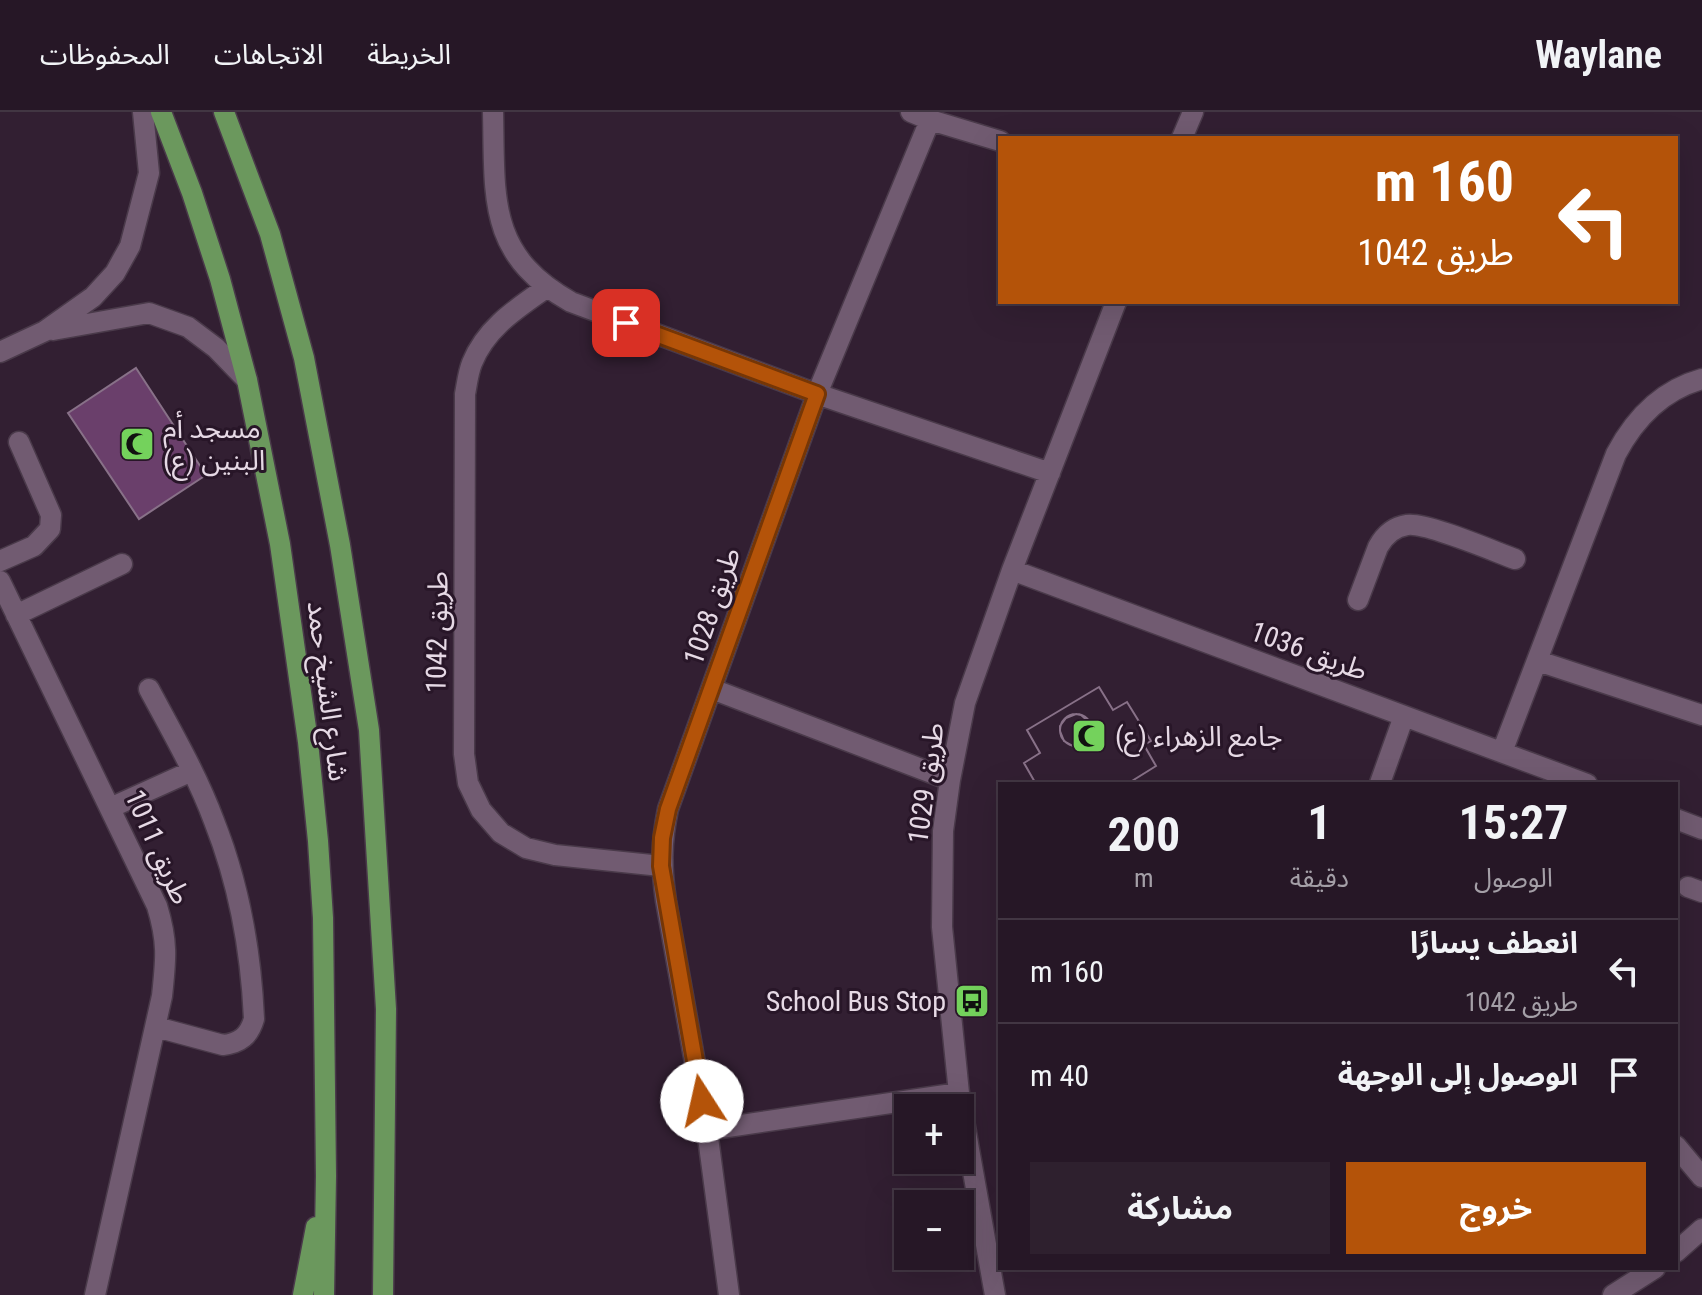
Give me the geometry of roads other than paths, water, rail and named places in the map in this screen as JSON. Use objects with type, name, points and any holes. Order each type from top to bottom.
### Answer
[{"type":"main road","name":"شارع الشيخ حمد","points":[[161,112],[220,279],[247,380],[280,544],[308,742],[323,918],[324,1295]]},
{"type":"main road","name":"شارع الشيخ حمد","points":[[224,112],[270,234],[304,358],[340,545],[369,730],[386,1009],[383,1295]]},
{"type":"main road","points":[[303,1295],[326,1176]]},
{"type":"street","points":[[0,352],[45,331],[93,297],[115,273],[130,246],[149,173],[143,112]]},
{"type":"street","points":[[493,112],[494,181],[499,222],[518,259],[546,288],[571,302],[817,394],[1050,473]]},
{"type":"street","points":[[1183,136],[1193,112]]},
{"type":"street","points":[[920,116],[998,140]]},
{"type":"street","name":"طريق 1028","points":[[729,1295],[707,1130],[661,866],[662,838],[668,809],[920,116]]},
{"type":"street","name":"طريق 1042","points":[[546,288],[507,315],[486,337],[472,364],[465,394],[464,754],[468,783],[481,810],[501,833],[526,848],[555,855],[661,866]]},
{"type":"street","name":"طريق 1029","points":[[995,1295],[959,1093],[942,927],[943,831],[965,703],[1012,570],[1115,304]]},
{"type":"street","points":[[45,331],[149,313],[188,327],[216,348],[247,380]]},
{"type":"street","points":[[1502,752],[1616,454],[1637,420],[1660,399],[1702,379]]},
{"type":"street","points":[[0,561],[34,546],[50,529],[51,515],[19,442]]},
{"type":"street","points":[[1358,600],[1382,539],[1405,525],[1423,526],[1515,559]]},
{"type":"street","points":[[16,615],[122,564]]},
{"type":"street","name":"طريق 1036","points":[[1012,570],[1582,782]]},
{"type":"street","name":"طريق 1011","points":[[0,581],[157,906],[164,929],[166,952],[162,996],[95,1295]]},
{"type":"street","points":[[1538,661],[1702,715]]},
{"type":"street","points":[[149,689],[215,822],[247,938],[254,1019],[244,1038],[234,1044],[223,1045],[156,1027]]},
{"type":"street","points":[[712,689],[950,780]]},
{"type":"street","points":[[1380,782],[1404,716]]},
{"type":"street","points":[[110,808],[192,771]]},
{"type":"street","points":[[1678,820],[1702,829]]},
{"type":"street","points":[[707,1130],[959,1093]]},
{"type":"street","points":[[1678,1148],[1702,1177]]},
{"type":"street","points":[[1678,1250],[1702,1229]]},
{"type":"street","points":[[1613,1295],[1652,1270]]},
{"type":"place","name":"مسجد أم البنين (ع)","points":[[137,444]]},
{"type":"place","name":"جامع الزهراء (ع)","points":[[1089,736]]},
{"type":"place","name":"School Bus Stop","points":[[972,1001]]}]
